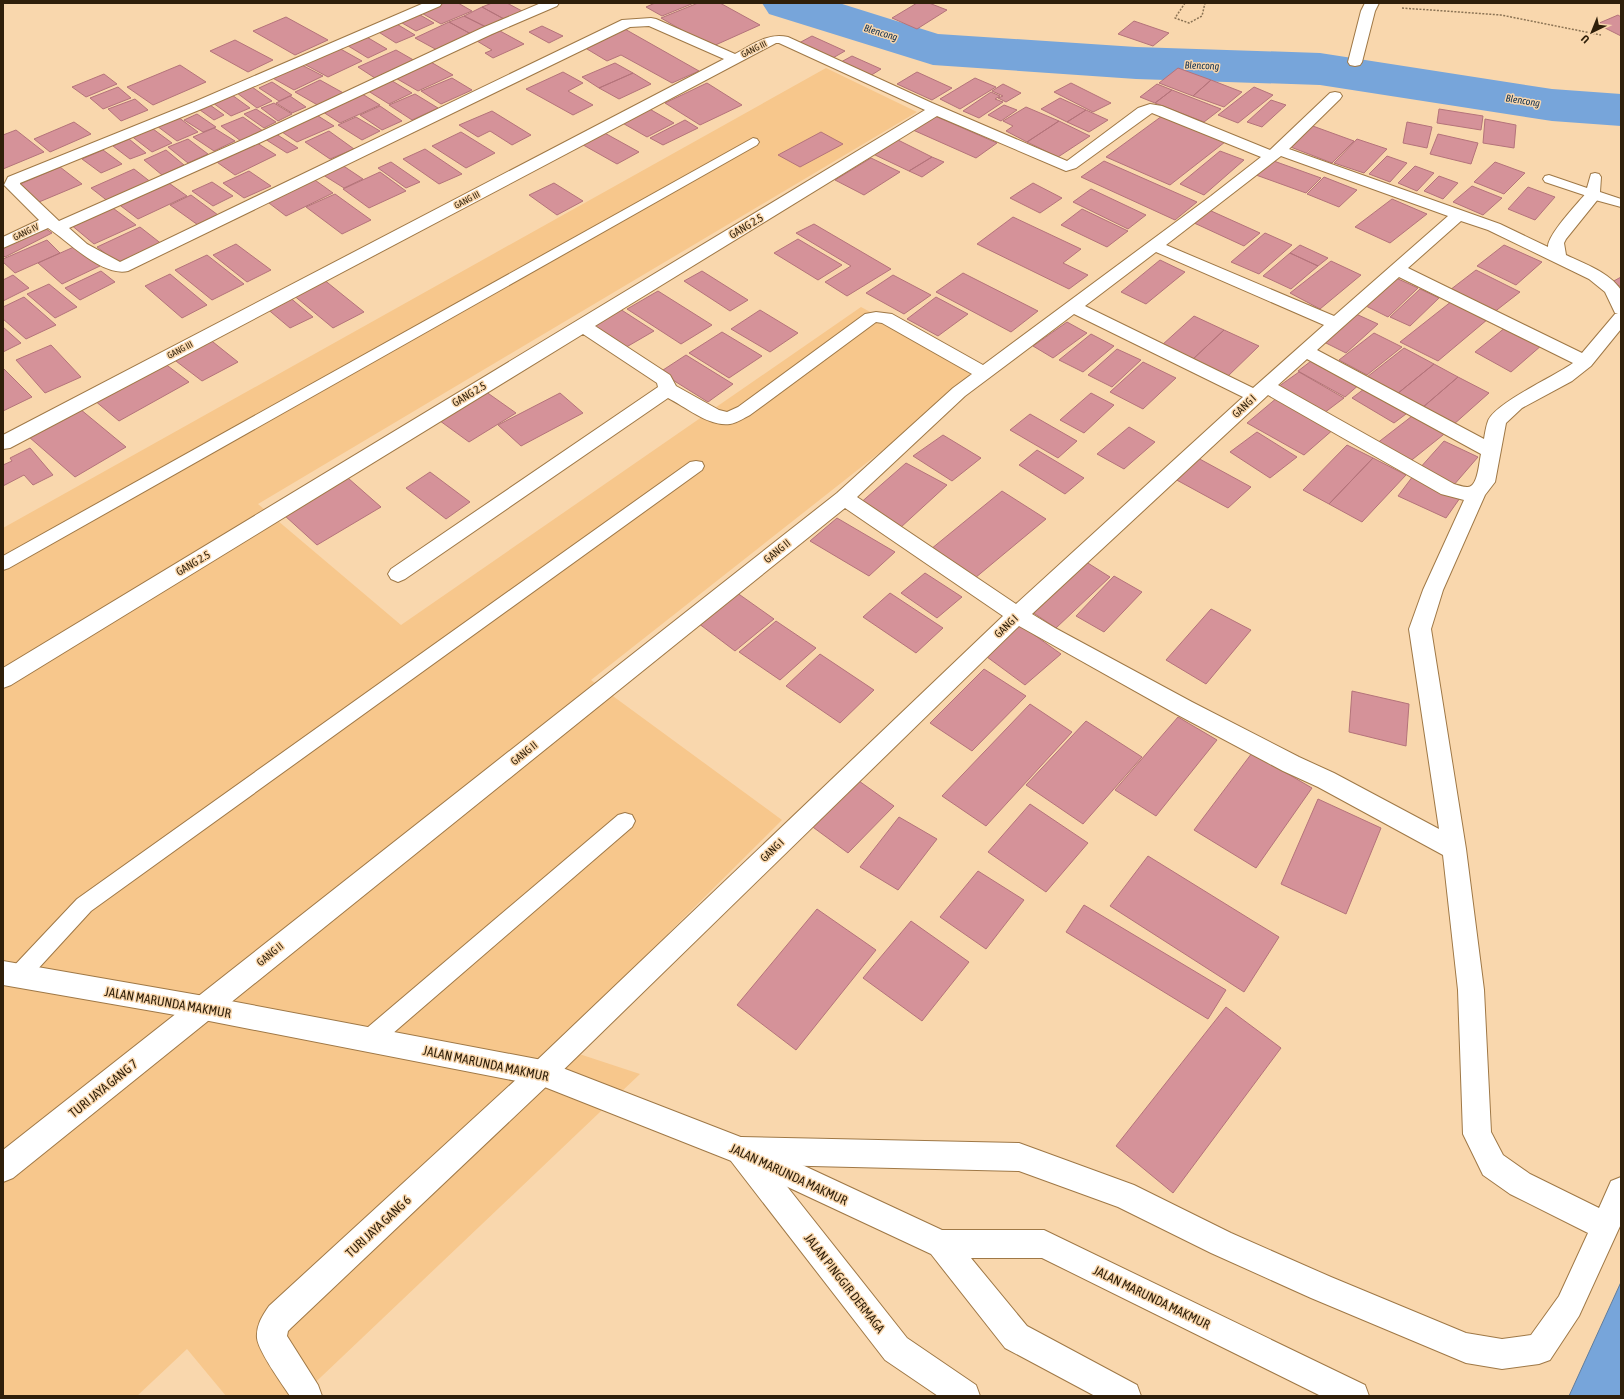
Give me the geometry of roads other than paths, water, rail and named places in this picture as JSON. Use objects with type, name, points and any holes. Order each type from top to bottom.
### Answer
[{"type":"street","points":[[435,3],[199,105],[13,180],[12,185],[53,224],[81,247],[115,266],[122,267],[627,23],[651,22],[735,59]]},
{"type":"street","name":"GANG IV","points":[[3,243],[53,224],[254,140],[501,24],[552,3]]},
{"type":"street","points":[[1355,62],[1368,11],[1372,3]]},
{"type":"street","name":"GANG III","points":[[3,443],[761,45],[778,39],[936,110],[1066,166],[1071,165],[1143,111],[1150,108],[1157,109],[1275,153]]},
{"type":"street","name":"GANG II","points":[[204,1008],[844,498],[959,392],[1155,246],[1275,153],[1335,96]]},
{"type":"street","name":"GANG 2.5","points":[[3,679],[936,110]]},
{"type":"street","points":[[1275,153],[1494,227],[1596,275],[1612,290],[1621,309]]},
{"type":"street","points":[[1558,258],[1556,243],[1558,238],[1593,195]]},
{"type":"street","name":"GANG I","points":[[542,1073],[1017,615],[1260,391],[1306,352],[1335,323],[1459,214]]},
{"type":"street","points":[[1155,246],[1335,323]]},
{"type":"street","points":[[1396,269],[1585,362]]},
{"type":"street","points":[[1073,307],[1260,391],[1448,489],[1467,494],[1477,492]]},
{"type":"street","points":[[583,326],[664,379],[667,384],[667,388],[715,416],[729,418],[744,411],[871,318],[876,317],[886,318],[984,373]]},
{"type":"street","points":[[1605,1226],[1520,1184],[1493,1165],[1477,1134],[1471,990],[1454,849],[1420,628],[1433,590],[1477,492],[1485,482],[1497,421],[1516,404],[1566,377],[1585,362],[1621,318]]},
{"type":"street","points":[[1306,352],[1492,451]]},
{"type":"street","points":[[398,574],[660,395],[667,388]]},
{"type":"street","points":[[844,498],[1017,615],[1048,634],[1184,708],[1291,764],[1326,780],[1454,849]]},
{"type":"street","name":"JALAN MARUNDA MAKMUR","points":[[11,974],[204,1008],[542,1073],[741,1151],[940,1244],[1044,1244],[1354,1396]]},
{"type":"street","name":"TURI JAYA GANG 7","points":[[3,1168],[204,1008]]},
{"type":"street","name":"TURI JAYA GANG 6","points":[[306,1396],[272,1339],[273,1326],[280,1317],[542,1073]]},
{"type":"street","points":[[741,1151],[1019,1157],[1124,1195],[1221,1243],[1321,1288],[1466,1348],[1502,1354],[1540,1349],[1569,1306],[1590,1265],[1605,1226],[1621,1191]]},
{"type":"street","name":"JALAN PINGGIR DERMAGA","points":[[741,1151],[896,1349],[965,1396]]},
{"type":"street","name":"JALAN MARUNDA MAKMUR","points":[[940,1244],[1016,1337],[1126,1396]]},
{"type":"lane","points":[[3,564],[753,142]]},
{"type":"lane","points":[[1593,195],[1595,177]]},
{"type":"lane","points":[[1549,179],[1593,195],[1621,203]]},
{"type":"lane","points":[[11,974],[84,905],[696,466]]},
{"type":"lane","points":[[369,1040],[625,821]]},
{"type":"water","points":[[1621,1282],[1621,1396],[1569,1396]]},
{"type":"waterway","name":"Blencong","points":[[787,3],[933,49],[1136,63],[1320,69],[1552,105],[1621,110]]}]
